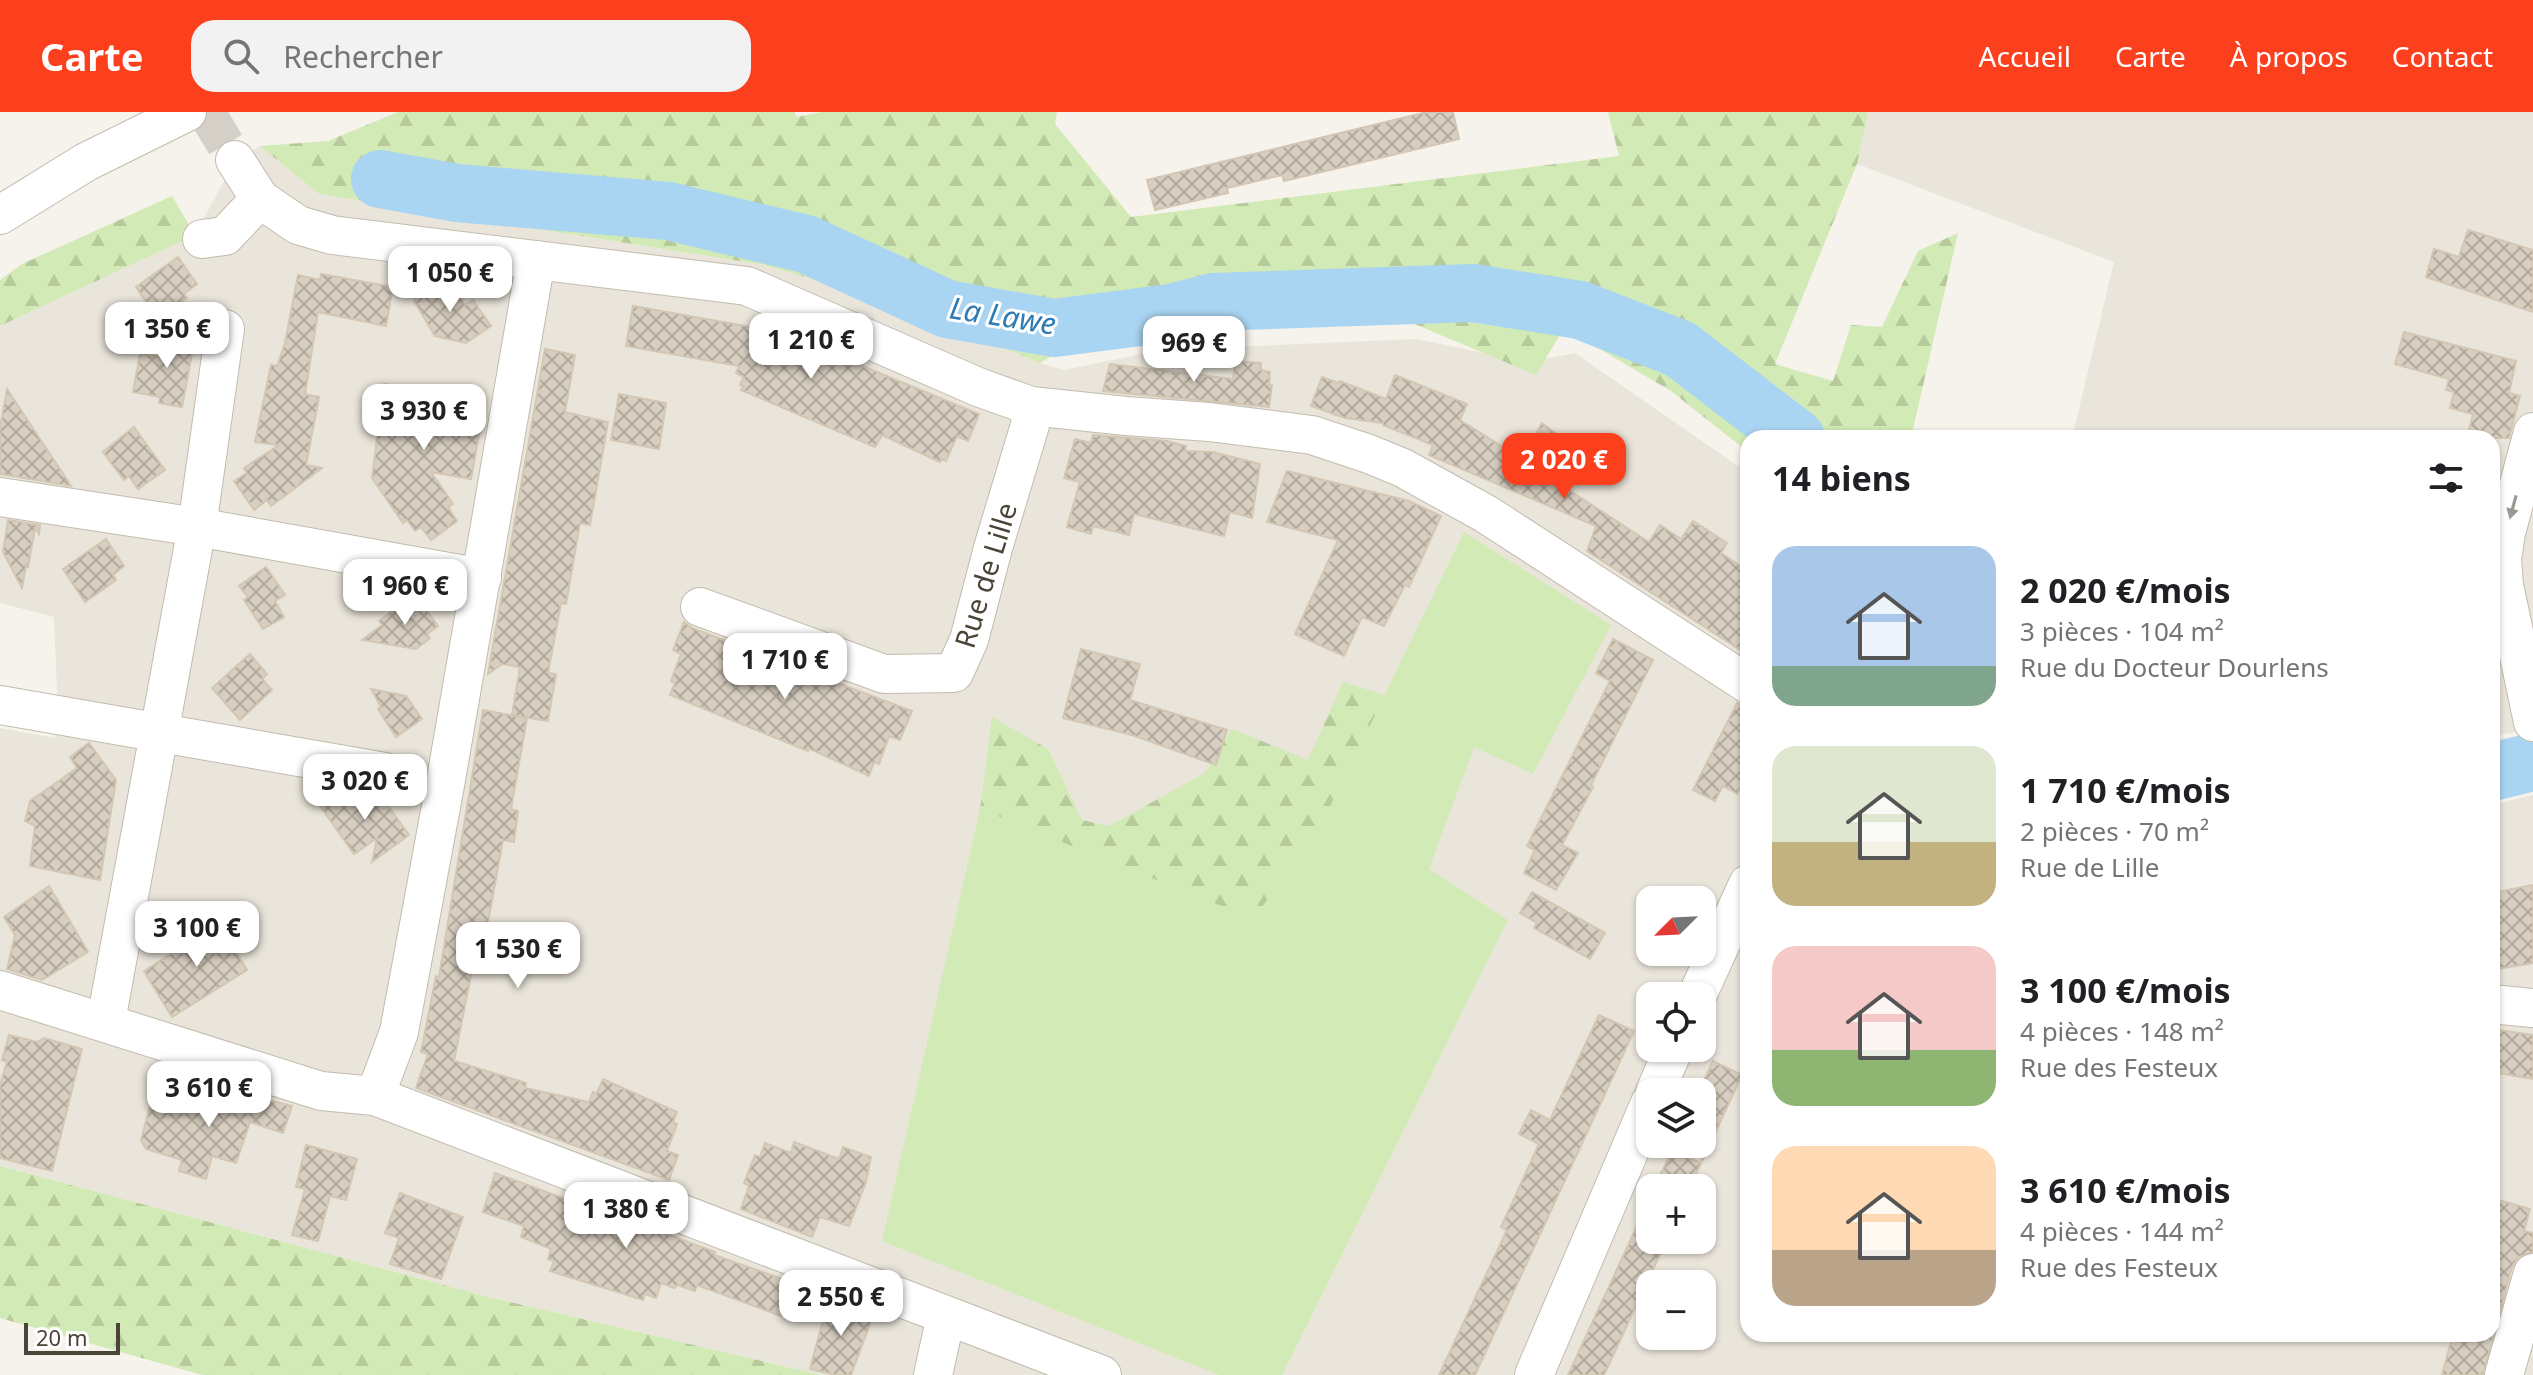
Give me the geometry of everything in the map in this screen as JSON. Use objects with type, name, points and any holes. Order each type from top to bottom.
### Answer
[{"type":"street","points":[[0,215],[86,162],[187,112]]},
{"type":"street","points":[[235,160],[260,199],[298,225],[332,235],[747,286],[978,387],[1031,406],[1312,435],[1369,454],[1403,468],[1486,514],[1740,679]]},
{"type":"street","points":[[202,239],[225,236],[260,199]]},
{"type":"street","points":[[375,1096],[399,1032],[536,260]]},
{"type":"street","points":[[106,1021],[197,527],[225,329]]},
{"type":"street","name":"Rue de Lille","points":[[700,607],[884,674],[954,673],[969,640],[1030,425],[1031,406]]},
{"type":"street","points":[[2533,432],[2502,559],[2504,585],[2533,722]]},
{"type":"street","points":[[0,497],[197,527],[482,578]]},
{"type":"street","points":[[0,705],[385,772]]},
{"type":"street","points":[[1703,982],[1740,902]]},
{"type":"street","points":[[0,990],[321,1091],[375,1096],[1102,1375]]},
{"type":"street","points":[[2500,1005],[2533,1008]]},
{"type":"street","points":[[1534,1375],[1636,1136]]},
{"type":"street","points":[[2504,1375],[2533,1273]]},
{"type":"street","points":[[933,1375],[946,1316]]},
{"type":"shaded area","points":[[1837,112],[2533,112],[2533,731],[2500,734],[2500,430],[2074,430],[2114,262],[1857,164]]},
{"type":"shaded area","points":[[260,146],[319,194],[764,265],[898,305],[1064,370],[1162,350],[1416,339],[1528,362],[1575,353],[1740,467],[1740,1342],[2500,1342],[2500,803],[2533,795],[2533,1375],[821,1375],[485,1296],[0,1166],[0,728],[55,738],[58,714],[54,617],[0,603],[0,326],[195,235],[235,160]]},
{"type":"green space","points":[[398,112],[795,112],[796,117],[822,112],[1057,112],[1055,124],[1131,217],[1619,156],[1608,112],[1868,112],[1857,164],[1775,364],[1833,381],[1851,325],[1882,327],[1918,251],[1958,233],[1913,430],[1740,430],[1740,446],[1671,391],[1564,328],[1536,375],[1393,315],[1185,280],[1040,363],[898,305],[764,265],[319,194],[260,146],[328,141]]},
{"type":"green space","points":[[172,196],[195,235],[0,326],[0,280],[22,264]]},
{"type":"green space","points":[[1464,532],[1611,625],[1533,774],[1474,747],[1429,869],[1508,920],[1282,1375],[1219,1375],[882,1241],[980,809],[1254,918],[1330,806]]},
{"type":"green space","points":[[1343,682],[1385,695],[1330,806],[1254,919],[980,809],[992,717],[1048,749],[1082,820],[1109,826],[1205,773],[1232,729],[1308,760]]},
{"type":"green space","points":[[0,1166],[485,1296],[821,1375],[202,1375],[0,1318]]},
{"type":"building","points":[[1427,112],[1453,112],[1459,139],[1284,181],[1282,175],[1227,188],[1228,193],[1155,210],[1147,180]]},
{"type":"building","points":[[2468,230],[2533,250],[2533,312],[2426,277],[2434,249],[2459,257]]},
{"type":"building","points":[[178,257],[197,284],[184,294],[187,298],[168,311],[149,306],[136,287]]},
{"type":"building","points":[[321,274],[393,287],[386,326],[318,312],[305,394],[319,397],[306,465],[322,468],[271,506],[267,500],[254,510],[234,481],[247,473],[244,468],[279,445],[255,442],[271,365],[277,366],[285,343],[298,275],[320,280]]},
{"type":"building","points":[[416,283],[454,289],[465,305],[473,300],[491,326],[466,343],[435,336],[414,301]]},
{"type":"building","points":[[633,306],[751,327],[753,321],[979,414],[968,441],[957,436],[946,461],[941,459],[940,462],[882,435],[875,447],[741,390],[744,377],[736,373],[739,366],[626,346]]},
{"type":"building","points":[[172,328],[196,332],[182,407],[159,403],[160,397],[133,392],[140,354],[167,358]]},
{"type":"building","points":[[2404,332],[2516,361],[2509,393],[2520,396],[2509,438],[2500,438],[2500,430],[2469,430],[2473,414],[2450,408],[2454,392],[2446,390],[2449,379],[2395,364]]},
{"type":"building","points":[[545,349],[575,355],[565,412],[608,422],[590,525],[580,523],[566,604],[561,603],[548,673],[556,674],[548,721],[512,715],[520,667],[502,664],[488,674]]},
{"type":"building","points":[[1235,361],[1261,363],[1261,370],[1270,372],[1269,407],[1103,391],[1110,364],[1233,379]]},
{"type":"building","points":[[1395,375],[1467,404],[1460,420],[1522,459],[1542,423],[1587,457],[1567,489],[1649,542],[1660,525],[1681,539],[1693,521],[1727,543],[1721,553],[1740,566],[1740,650],[1587,551],[1596,526],[1429,455],[1433,445],[1383,423],[1345,418],[1311,406],[1322,377],[1386,399]]},
{"type":"building","points":[[384,384],[485,401],[471,479],[431,472],[453,504],[448,507],[457,521],[431,540],[421,527],[415,531],[407,520],[403,523],[372,478]]},
{"type":"building","points":[[7,389],[71,486],[0,474],[0,428]]},
{"type":"building","points":[[619,394],[666,403],[659,449],[611,440]]},
{"type":"building","points":[[134,427],[165,470],[138,489],[129,476],[124,480],[103,452]]},
{"type":"building","points":[[1093,435],[1167,441],[1186,446],[1185,451],[1213,452],[1260,464],[1252,518],[1230,512],[1224,536],[1134,514],[1129,535],[1093,526],[1091,534],[1067,527],[1080,482],[1064,478],[1075,439],[1091,443]]},
{"type":"building","points":[[1287,471],[1409,501],[1441,516],[1409,587],[1405,585],[1384,626],[1362,617],[1344,656],[1295,634],[1338,540],[1267,522]]},
{"type":"building","points":[[8,520],[40,525],[39,534],[35,528],[22,588],[3,552]]},
{"type":"building","points":[[106,539],[124,566],[113,575],[116,580],[85,602],[63,569]]},
{"type":"building","points":[[266,567],[285,595],[275,601],[284,617],[263,629],[244,600],[248,597],[239,586]]},
{"type":"building","points":[[419,600],[438,626],[427,634],[430,638],[416,649],[362,640],[382,625],[379,621],[404,602],[408,608]]},
{"type":"building","points":[[684,622],[692,628],[912,711],[900,740],[889,736],[879,764],[874,762],[869,776],[808,748],[808,751],[670,695],[675,683],[671,681],[681,654],[673,650]]},
{"type":"building","points":[[1613,639],[1653,660],[1562,845],[1578,853],[1556,890],[1524,873],[1535,850],[1527,846],[1610,681],[1596,673]]},
{"type":"building","points":[[1081,649],[1140,664],[1130,700],[1227,730],[1216,765],[1132,735],[1063,718]]},
{"type":"building","points":[[250,654],[267,674],[262,679],[272,690],[240,720],[212,688]]},
{"type":"building","points":[[371,689],[406,696],[422,719],[396,737],[378,709],[381,707]]},
{"type":"building","points":[[1737,703],[1740,704],[1740,789],[1737,794],[1723,786],[1715,801],[1693,790]]},
{"type":"building","points":[[483,710],[527,718],[511,809],[518,811],[514,842],[503,840],[487,928],[511,932],[507,960],[475,955],[454,1061],[526,1083],[525,1088],[589,1102],[603,1079],[677,1112],[673,1122],[677,1124],[667,1151],[678,1155],[669,1180],[416,1088],[428,1054],[421,1052],[436,976],[439,977]]},
{"type":"building","points":[[89,743],[116,780],[100,880],[30,866],[35,826],[25,821],[30,801],[77,768],[70,757]]},
{"type":"building","points":[[345,787],[359,806],[379,793],[409,835],[372,862],[377,838],[354,854],[320,806]]},
{"type":"building","points":[[2533,885],[2533,963],[2500,969],[2500,891]]},
{"type":"building","points":[[49,886],[88,952],[42,980],[7,969],[15,935],[4,917]]},
{"type":"building","points":[[1532,892],[1605,933],[1590,959],[1534,928],[1537,923],[1520,913]]},
{"type":"building","points":[[225,920],[238,941],[232,945],[247,970],[172,1017],[144,971]]},
{"type":"building","points":[[1599,1015],[1634,1031],[1475,1375],[1439,1375],[1507,1230],[1501,1227],[1539,1144],[1519,1134],[1531,1110],[1550,1120]]},
{"type":"building","points":[[2500,1030],[2533,1035],[2533,1079],[2500,1073]]},
{"type":"building","points":[[9,1035],[37,1042],[44,1038],[82,1049],[52,1171],[0,1158],[0,1085],[7,1062],[2,1060]]},
{"type":"building","points":[[1713,1062],[1740,1074],[1716,1131],[1716,1078],[1705,1078]]},
{"type":"building","points":[[221,1088],[292,1106],[283,1133],[250,1122],[236,1163],[212,1156],[206,1179],[179,1171],[182,1160],[146,1149],[141,1140],[151,1102],[170,1107],[172,1098],[214,1111]]},
{"type":"building","points":[[794,1142],[839,1159],[843,1147],[871,1157],[866,1182],[849,1226],[820,1217],[812,1237],[741,1209],[749,1186],[744,1183],[755,1155],[760,1157],[765,1143],[791,1153]]},
{"type":"building","points":[[306,1145],[357,1159],[346,1200],[330,1196],[318,1241],[292,1235],[305,1189],[296,1187]]},
{"type":"building","points":[[1668,1158],[1690,1158],[1701,1163],[1696,1174],[1661,1174]]},
{"type":"building","points":[[495,1173],[794,1283],[781,1316],[697,1285],[695,1291],[661,1283],[656,1298],[645,1294],[643,1300],[550,1271],[554,1261],[548,1259],[551,1249],[521,1237],[524,1226],[483,1212]]},
{"type":"building","points":[[400,1193],[463,1217],[441,1279],[390,1264],[399,1238],[385,1233]]},
{"type":"building","points":[[2500,1200],[2530,1209],[2524,1231],[2533,1233],[2533,1252],[2518,1257],[2512,1267],[2500,1312]]},
{"type":"building","points":[[1636,1228],[1636,1254],[1660,1254],[1653,1270],[1636,1270],[1636,1306],[1604,1375],[1568,1375]]},
{"type":"building","points":[[829,1297],[874,1313],[851,1375],[810,1369]]},
{"type":"building","points":[[2451,1342],[2492,1342],[2483,1375],[2442,1375]]},
{"type":"waterway","name":"La Lawe","points":[[380,179],[457,193],[668,211],[806,244],[947,309],[1054,328],[1171,313],[1213,302],[1473,293],[1580,310],[1680,349],[1786,430]]},
{"type":"waterway","name":"La Lawe","points":[[2500,770],[2533,762]]},
{"type":"tunnel","points":[[206,112],[235,160]]}]
